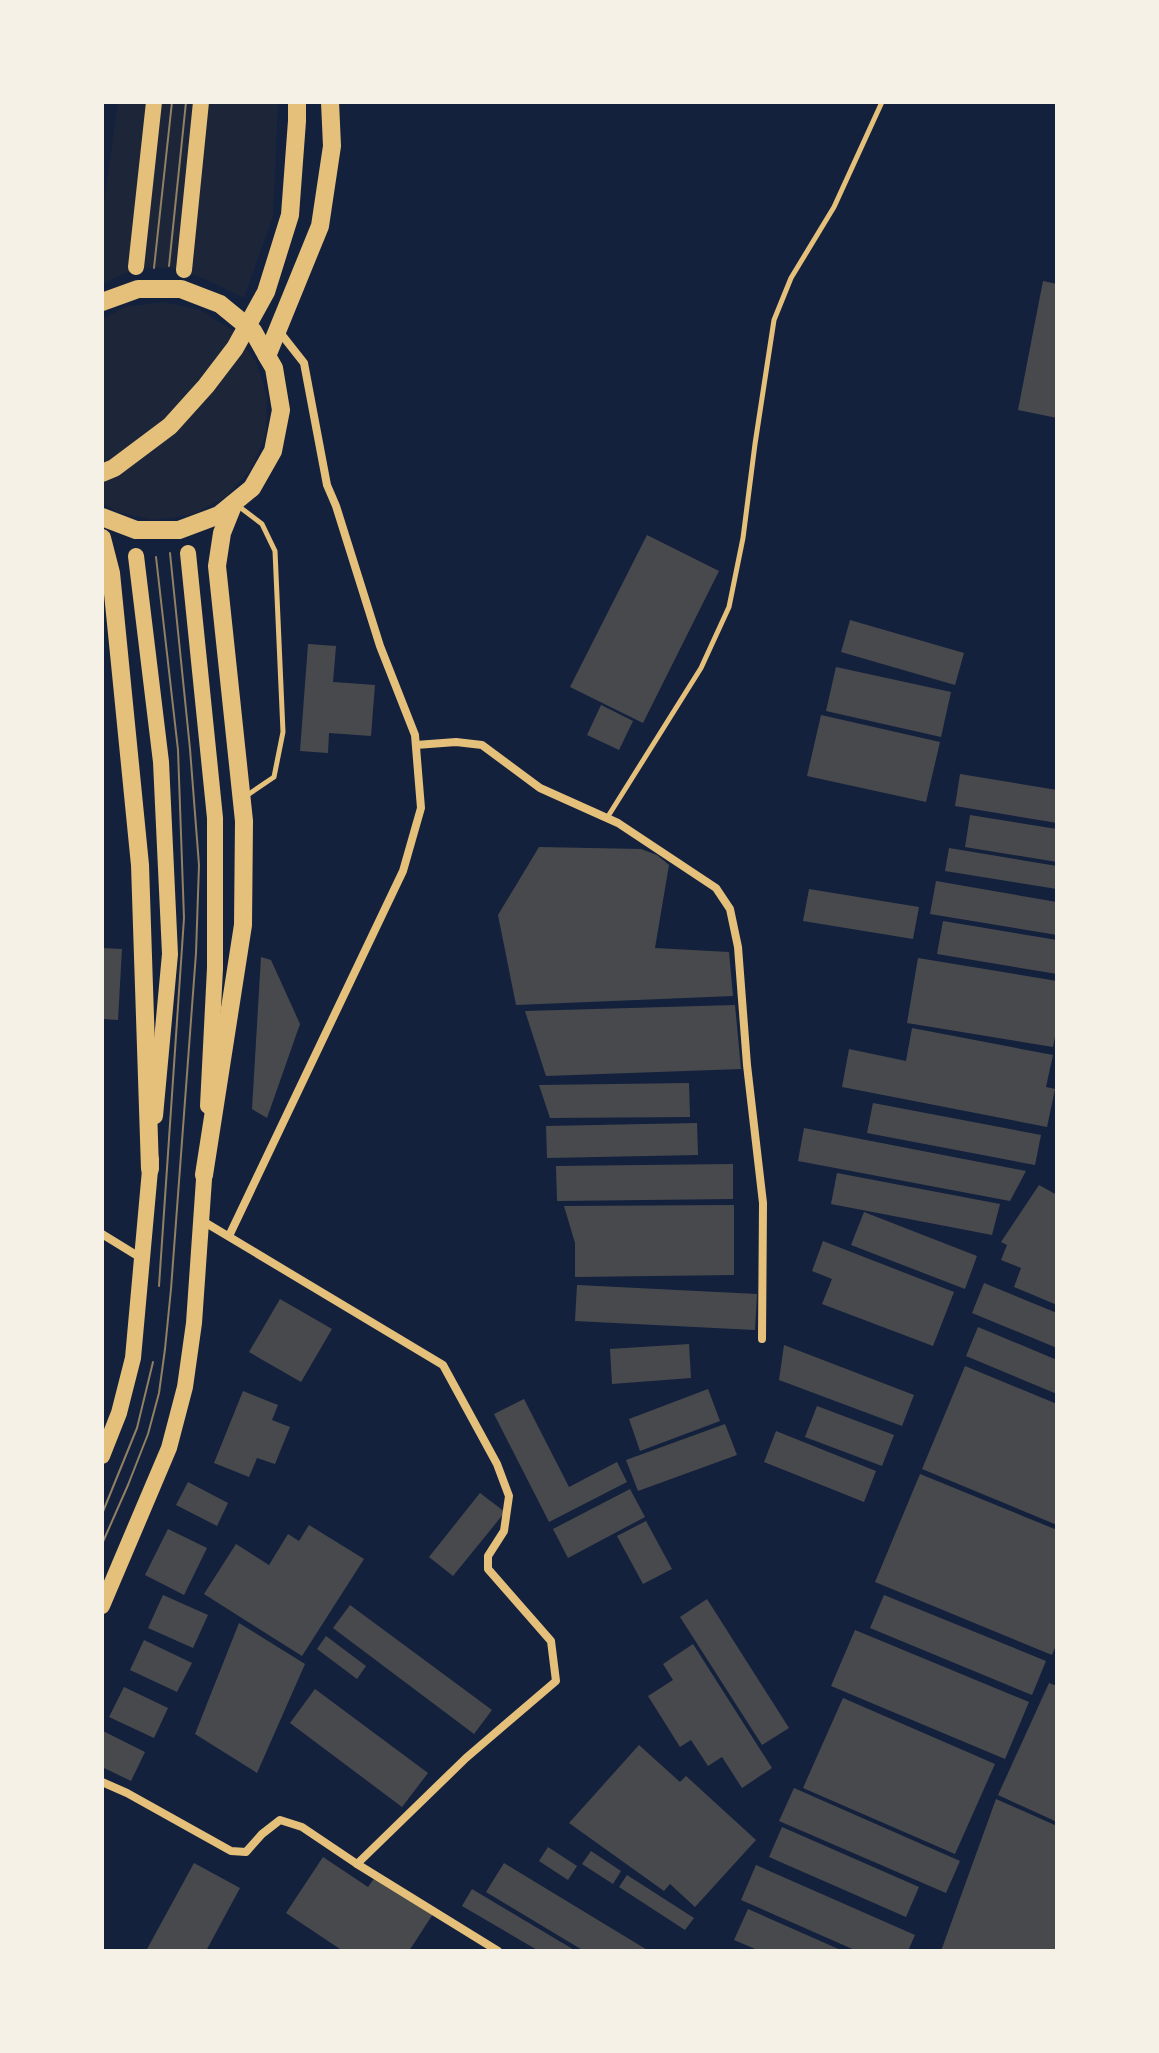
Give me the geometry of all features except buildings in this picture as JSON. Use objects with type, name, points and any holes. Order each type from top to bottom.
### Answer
[{"type":"highway","points":[[102,473],[114,468],[170,426],[235,348],[266,292],[290,215],[297,102]]},
{"type":"highway","points":[[267,356],[320,226],[332,146],[330,102]]},
{"type":"highway","points":[[102,302],[138,289],[181,289],[220,304],[253,331],[274,368],[281,410],[273,451],[252,488],[219,515],[179,530],[136,530],[102,517]]},
{"type":"highway","points":[[204,1175],[243,925],[244,821],[217,566],[222,533],[234,503]]},
{"type":"highway","points":[[103,550],[111,573],[140,865],[150,1169]]},
{"type":"main road","points":[[136,267],[154,102]]},
{"type":"main road","points":[[184,270],[201,102]]},
{"type":"main road","points":[[102,1606],[169,1448],[185,1387],[194,1323],[215,968],[215,818],[188,553]]},
{"type":"main road","points":[[102,1456],[119,1413],[133,1358],[170,954],[161,762],[136,556]]},
{"type":"street","points":[[229,1236],[403,871],[421,808],[415,735],[380,646],[327,485],[304,363],[278,330]]},
{"type":"street","points":[[416,745],[456,742],[482,745],[540,788],[618,823],[716,888],[730,909],[738,947],[747,1065],[763,1203],[762,1339]]},
{"type":"street","points":[[201,1220],[443,1365],[497,1464],[509,1496],[504,1531],[488,1556],[488,1569],[551,1641],[556,1681],[466,1758],[357,1864]]},
{"type":"street","points":[[102,1234],[141,1259]]},
{"type":"street","points":[[102,1782],[231,1851],[246,1852],[280,1820],[302,1827],[498,1951]]},
{"type":"lane","points":[[607,818],[701,668],[729,607],[743,538],[774,320],[791,278],[834,207],[882,102]]},
{"type":"lane","points":[[234,503],[262,524],[275,551],[283,732],[274,777],[242,799]]},
{"type":"shaded area","points":[[118,102],[278,102],[273,216],[244,298],[189,273],[160,267],[131,271],[102,285],[102,218]]},
{"type":"shaded area","points":[[163,302],[200,310],[232,330],[255,360],[267,396],[266,434],[251,469],[226,497],[192,515],[154,520],[117,512],[102,503],[102,319],[125,307]]},
{"type":"tram line","points":[[154,268],[172,102]]},
{"type":"tram line","points":[[169,266],[186,102]]},
{"type":"tram line","points":[[102,1544],[148,1434],[159,1393],[171,1289],[196,953],[199,865],[170,553]]},
{"type":"tram line","points":[[156,557],[178,750],[184,918],[159,1286]]},
{"type":"tram line","points":[[102,1514],[137,1428],[153,1362]]}]
